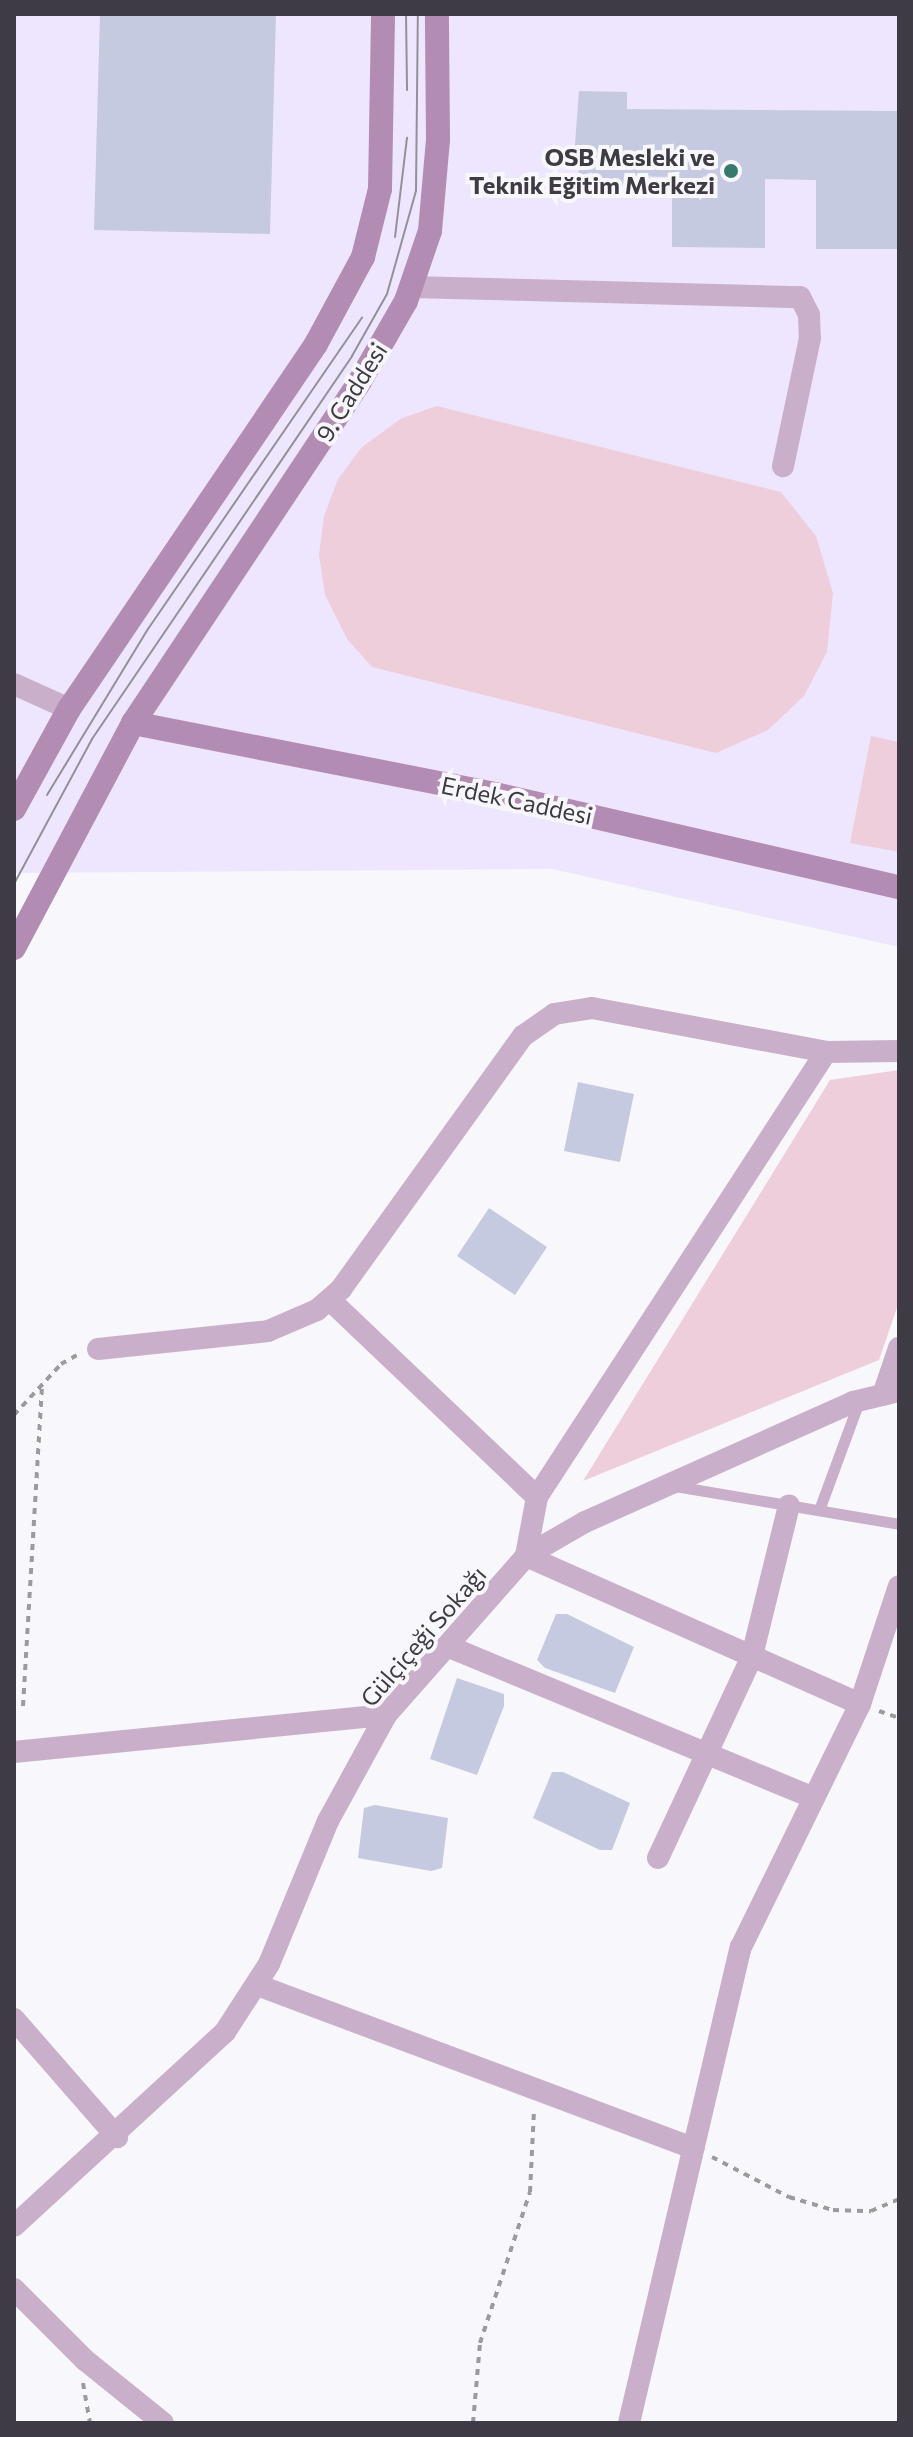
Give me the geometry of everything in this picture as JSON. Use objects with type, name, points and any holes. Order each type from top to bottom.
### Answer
[{"type":"main road","points":[[14,809],[69,709],[316,344],[363,257],[380,189],[383,14]]},
{"type":"main road","name":"9. Caddesi","points":[[14,948],[133,723],[360,381],[411,287],[430,231],[438,140],[437,14]]},
{"type":"main road","name":"Erdek Caddesi","points":[[133,723],[495,794],[899,887]]},
{"type":"street","points":[[411,287],[800,297],[809,315],[810,338],[783,466]]},
{"type":"street","points":[[14,684],[69,709]]},
{"type":"street","points":[[98,1349],[268,1331],[304,1318],[330,1300],[523,1036],[543,1020],[592,1008],[826,1052],[899,1051]]},
{"type":"street","points":[[826,1052],[537,1497],[526,1556],[860,1704]]},
{"type":"street","points":[[330,1300],[537,1497]]},
{"type":"street","points":[[891,1393],[899,1348]]},
{"type":"street","name":"Gülçiçeği Sokağı","points":[[14,2226],[117,2137],[209,2051],[257,1985],[333,1810],[386,1715],[526,1556],[668,1485],[859,1401],[891,1393]]},
{"type":"street","points":[[658,1858],[752,1656],[789,1505]]},
{"type":"street","points":[[629,2423],[741,1947],[860,1704],[899,1586]]},
{"type":"street","points":[[447,1646],[704,1757],[814,1798]]},
{"type":"street","points":[[14,1752],[386,1715]]},
{"type":"street","points":[[257,1985],[694,2148]]},
{"type":"street","points":[[14,2019],[117,2137]]},
{"type":"street","points":[[14,2289],[85,2360],[163,2423]]},
{"type":"lane","points":[[819,1510],[859,1401]]},
{"type":"lane","points":[[668,1485],[899,1524]]},
{"type":"path","points":[[14,1415],[71,1358],[98,1349]]},
{"type":"path","points":[[23,1706],[42,1384]]},
{"type":"path","points":[[473,2423],[480,2343],[534,2172],[530,2087]]},
{"type":"path","points":[[694,2148],[789,2197],[833,2210],[871,2211],[899,2199]]},
{"type":"shaded area","points":[[14,14],[899,14],[899,947],[552,869],[14,873]]},
{"type":"shaded area","points":[[437,406],[781,492],[816,536],[833,593],[827,652],[804,696],[768,730],[716,753],[372,667],[347,639],[325,595],[319,555],[324,516],[338,479],[362,447],[402,418]]},
{"type":"shaded area","points":[[871,736],[899,742],[899,852],[850,843]]},
{"type":"shaded area","points":[[899,1070],[899,1302],[879,1360],[583,1481],[830,1080]]},
{"type":"building","points":[[100,14],[276,14],[270,234],[94,230]]},
{"type":"building","points":[[579,91],[627,92],[627,109],[899,111],[899,249],[816,249],[816,180],[765,179],[765,248],[672,247],[672,177],[626,176],[626,189],[578,189],[579,157],[574,157]]},
{"type":"building","points":[[578,1082],[634,1094],[620,1162],[564,1151]]},
{"type":"building","points":[[489,1208],[547,1247],[515,1295],[457,1256]]},
{"type":"building","points":[[556,1614],[567,1614],[634,1647],[615,1693],[545,1668],[537,1660]]},
{"type":"building","points":[[457,1678],[504,1694],[504,1706],[477,1775],[430,1759]]},
{"type":"building","points":[[552,1772],[563,1772],[630,1803],[612,1850],[600,1850],[533,1818]]},
{"type":"building","points":[[375,1805],[448,1818],[442,1868],[431,1871],[358,1858],[364,1808]]},
{"type":"tram line","points":[[406,14],[407,90]]},
{"type":"tram line","points":[[14,884],[92,739],[352,356],[387,294],[416,191],[418,14]]},
{"type":"tram line","points":[[395,237],[407,138]]},
{"type":"tram line","points":[[47,795],[148,629],[362,318]]},
{"type":"place","name":"OSB Mesleki ve Teknik Eğitim Merkezi","points":[[731,171]]}]
